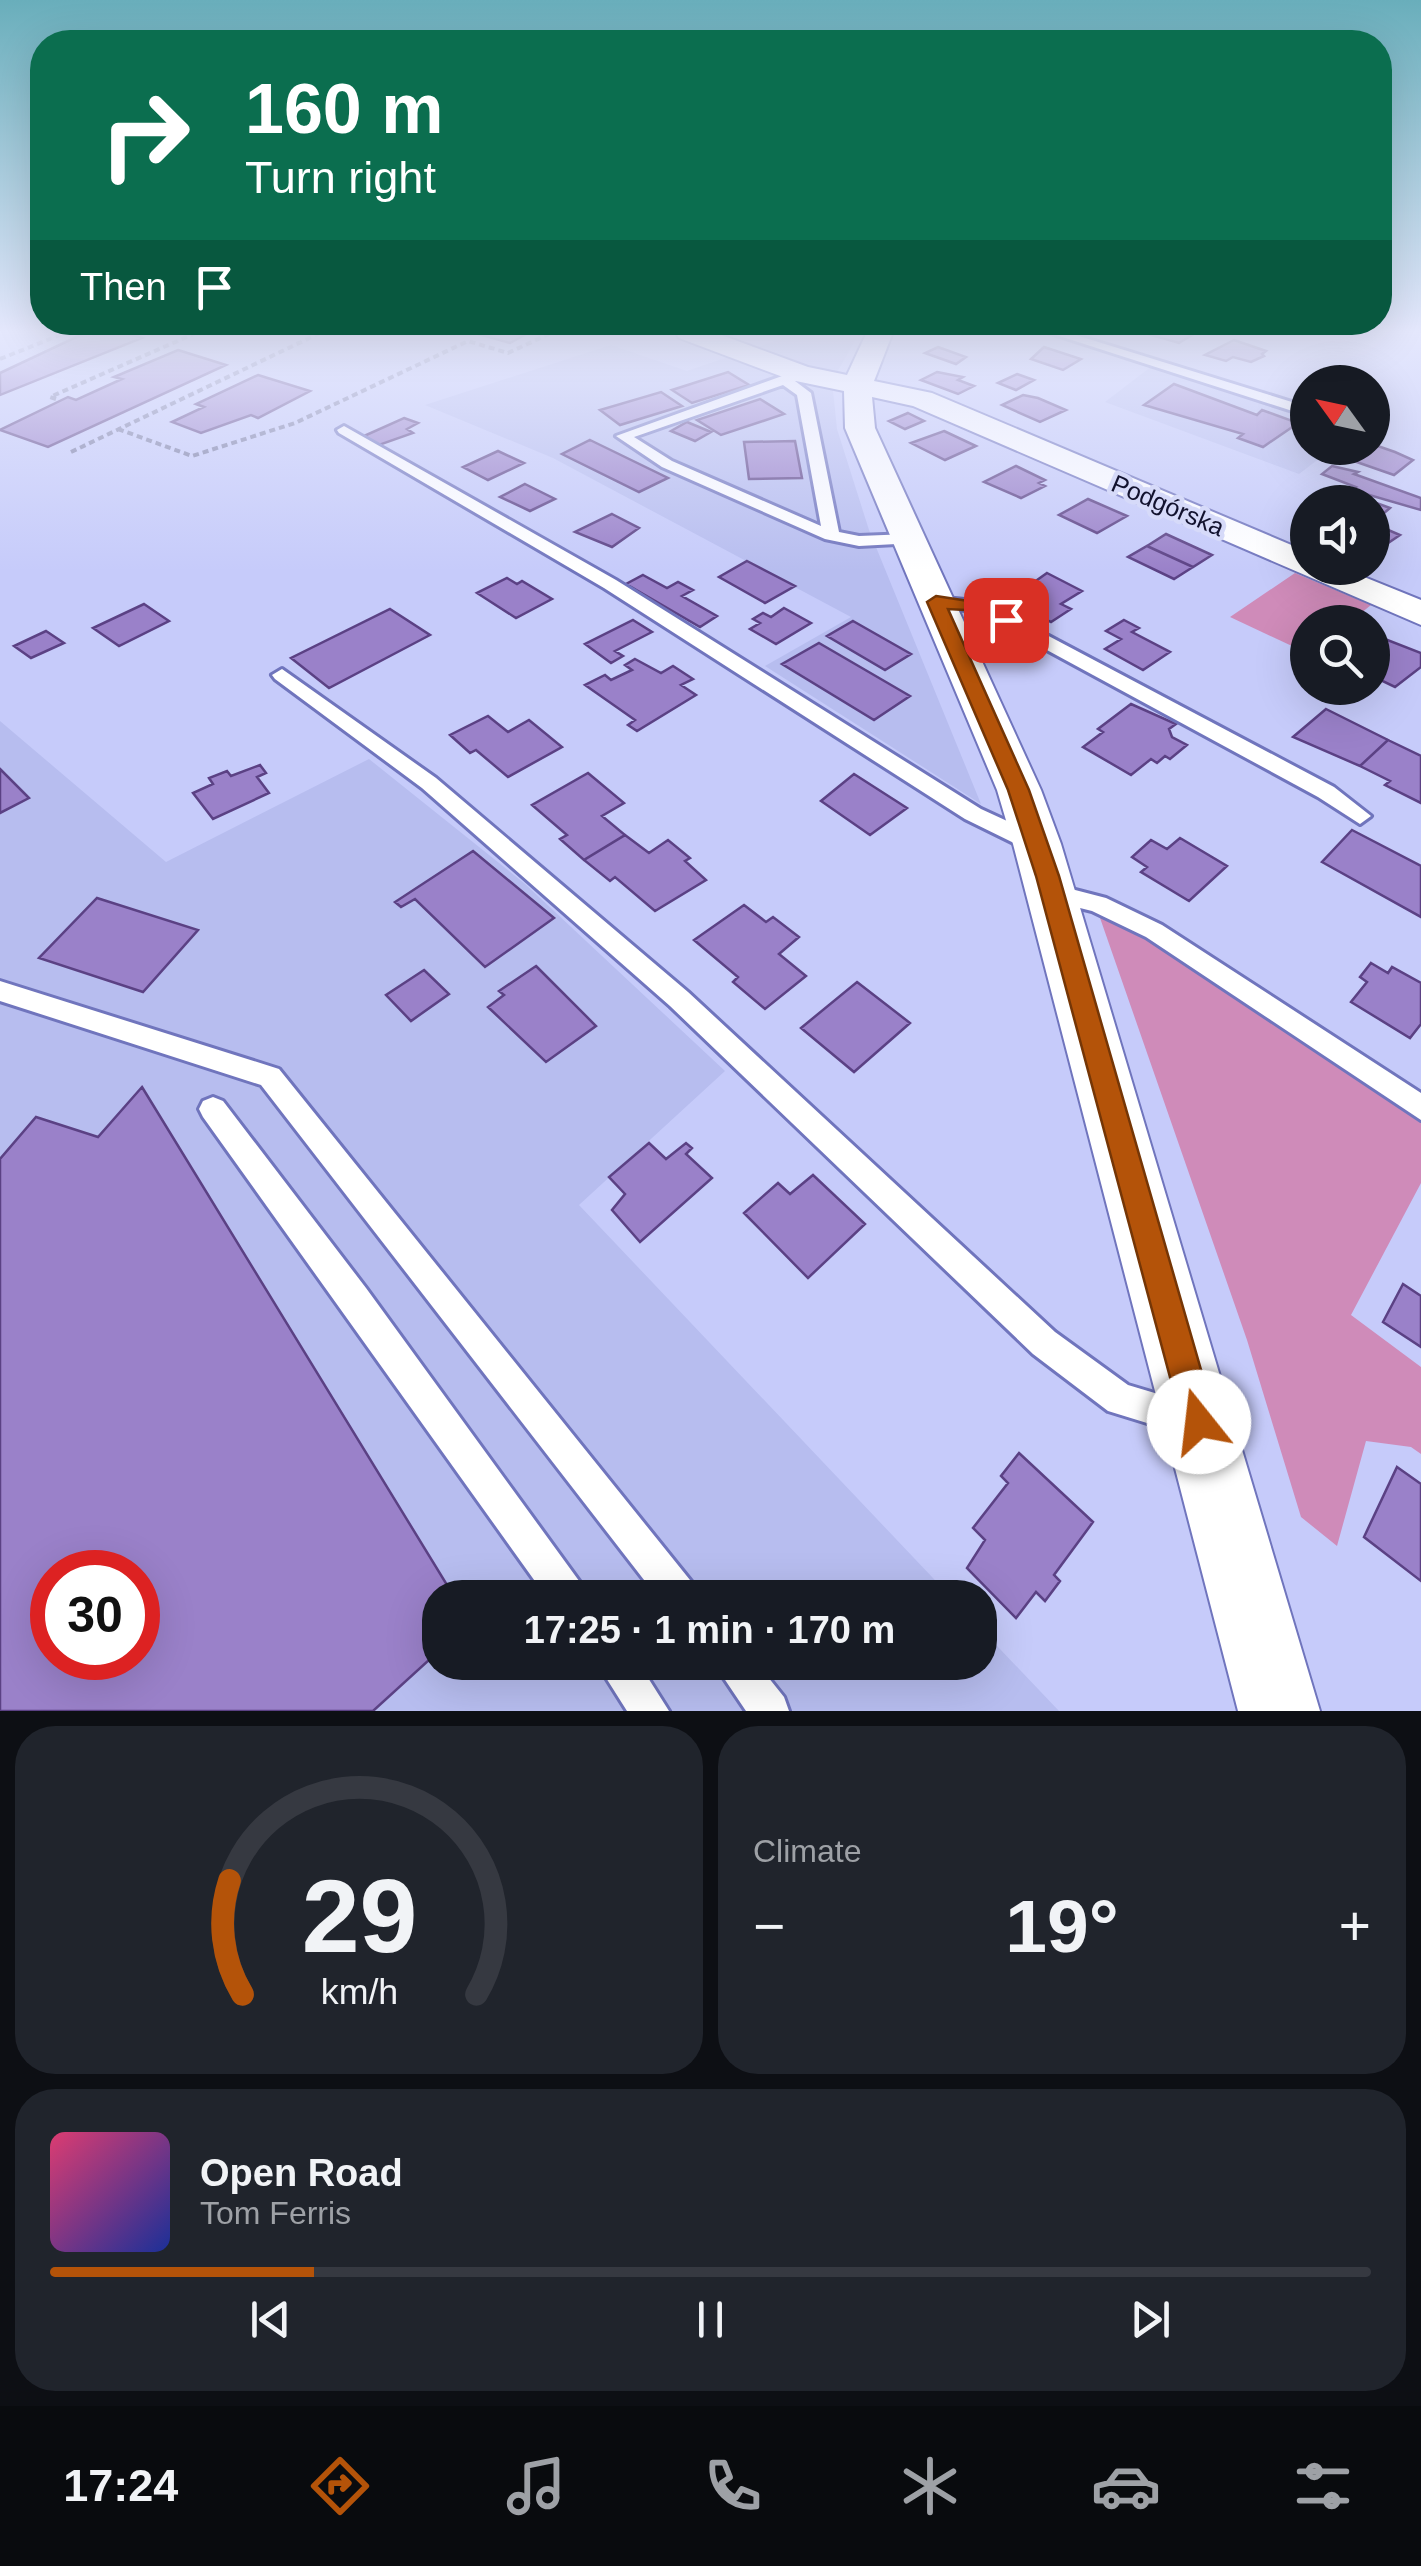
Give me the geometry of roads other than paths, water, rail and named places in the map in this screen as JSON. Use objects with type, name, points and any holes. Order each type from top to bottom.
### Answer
[{"type":"street","points":[[859,412],[860,428],[1019,790],[1279,1711]]},
{"type":"street","name":"Podgórska","points":[[952,412],[1290,557]]},
{"type":"street","name":"Podgórska","points":[[1354,585],[1421,614]]},
{"type":"lane","points":[[694,412],[624,436],[667,464],[831,536],[859,541],[909,539]]},
{"type":"lane","points":[[808,412],[831,536]]},
{"type":"lane","points":[[344,430],[610,584],[973,814],[1098,904],[1154,931],[1421,1108]]},
{"type":"lane","points":[[936,602],[968,606],[1006,620],[1326,792],[1360,816]]},
{"type":"lane","points":[[282,675],[429,784],[664,986],[1044,1343],[1120,1399],[1199,1422]]},
{"type":"lane","points":[[0,991],[270,1077],[667,1580]]},
{"type":"lane","points":[[213,1109],[556,1580]]},
{"type":"lane","points":[[628,1680],[650,1711]]},
{"type":"lane","points":[[746,1680],[770,1711]]}]
